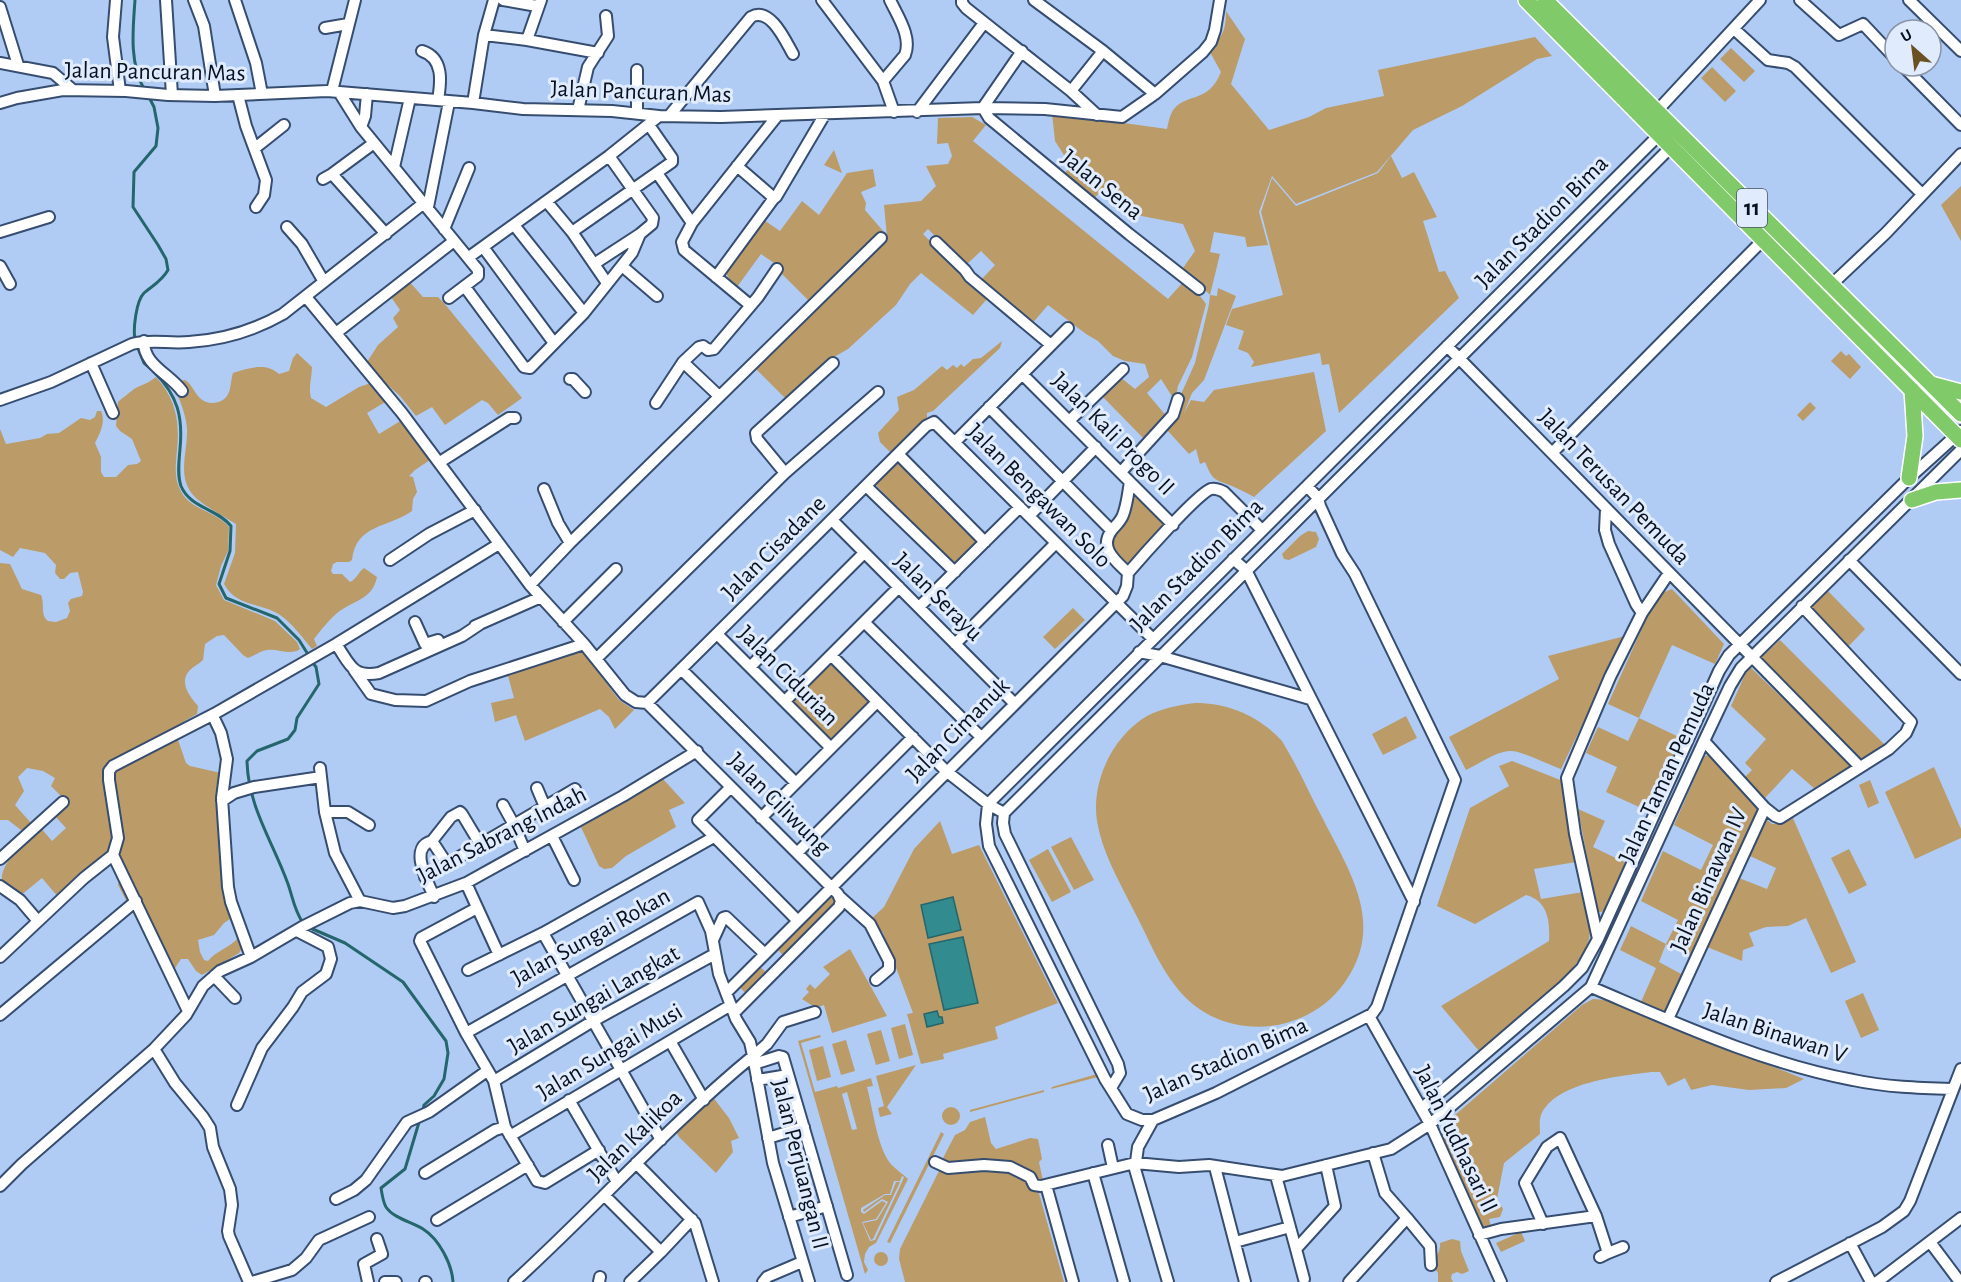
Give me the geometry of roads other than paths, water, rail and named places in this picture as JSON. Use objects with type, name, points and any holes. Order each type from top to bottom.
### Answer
[{"type":"highway","name":"11","points":[[1526,0],[1959,435]]},
{"type":"highway","name":"11","points":[[1545,0],[1961,414]]},
{"type":"highway","points":[[1840,317],[1851,306]]},
{"type":"highway","points":[[1928,383],[1961,392]]},
{"type":"highway","points":[[1909,478],[1915,436],[1912,390]]},
{"type":"highway","points":[[1912,500],[1944,491],[1961,490]]},
{"type":"street","points":[[116,0],[113,37],[120,91]]},
{"type":"street","points":[[166,0],[170,95]]},
{"type":"street","points":[[194,0],[204,26],[215,96]]},
{"type":"street","points":[[235,0],[254,54],[262,94]]},
{"type":"street","points":[[355,0],[335,92],[361,128],[469,257],[479,275],[449,298]]},
{"type":"street","points":[[473,103],[484,35],[495,0]]},
{"type":"street","points":[[503,0],[539,3],[527,40]]},
{"type":"street","points":[[822,0],[883,81],[894,112]]},
{"type":"street","points":[[883,81],[907,51],[906,36],[890,0]]},
{"type":"street","points":[[962,0],[966,8],[1071,91],[1097,115]]},
{"type":"street","points":[[1034,0],[1103,51],[1155,94]]},
{"type":"street","name":"Jalan Pancuran Mas","points":[[0,103],[17,98],[73,90],[215,96],[335,92],[523,109],[664,116],[917,112],[983,108],[1046,110],[1122,117],[1155,94],[1196,60],[1207,47],[1215,30],[1220,0]]},
{"type":"street","points":[[1656,112],[1760,0]]},
{"type":"street","points":[[1800,0],[1839,34],[1863,24],[1883,45]]},
{"type":"street","points":[[1909,0],[1961,51]]},
{"type":"street","points":[[0,7],[18,65]]},
{"type":"street","points":[[469,257],[664,116],[755,14],[763,15],[780,30],[793,54]]},
{"type":"street","points":[[578,110],[586,72],[608,36],[606,16]]},
{"type":"street","points":[[917,112],[984,23]]},
{"type":"street","points":[[325,28],[348,24]]},
{"type":"street","points":[[1734,28],[1768,60],[1788,63],[1795,67],[1922,194]]},
{"type":"street","points":[[484,35],[527,40],[597,53]]},
{"type":"street","points":[[0,400],[51,382],[139,342],[190,342],[243,331],[274,320],[426,205],[443,101],[441,73],[431,54],[422,51]]},
{"type":"street","points":[[983,108],[1022,51]]},
{"type":"street","points":[[1071,91],[1103,51]]},
{"type":"street","points":[[0,63],[53,73],[73,90]]},
{"type":"street","points":[[637,70],[637,113]]},
{"type":"street","points":[[1915,78],[1961,125]]},
{"type":"street","points":[[361,128],[365,116],[367,94]]},
{"type":"street","points":[[238,95],[266,184],[264,195],[256,207]]},
{"type":"street","points":[[394,167],[410,98]]},
{"type":"street","name":"Jalan Sena","points":[[983,108],[994,124],[1199,289]]},
{"type":"street","points":[[716,277],[776,197],[825,114]]},
{"type":"street","points":[[750,305],[686,252],[682,242],[692,223],[778,115]]},
{"type":"street","points":[[255,148],[284,125]]},
{"type":"street","points":[[572,232],[657,173],[673,159],[649,126]]},
{"type":"street","name":"Jalan Stadion Bima","points":[[1369,1016],[1216,1093],[1153,1120],[1142,1120],[1127,1114],[1108,1083],[989,846],[986,824],[987,804],[1659,135]]},
{"type":"street","points":[[374,143],[327,176],[386,234]]},
{"type":"street","name":"Jalan Stadion Bima","points":[[1108,1083],[1120,1073],[1118,1064],[1005,834],[1004,813],[1671,147]]},
{"type":"street","points":[[1830,286],[1961,154]]},
{"type":"street","points":[[594,264],[651,226],[653,219],[609,156]]},
{"type":"street","points":[[737,166],[774,198]]},
{"type":"street","points":[[444,229],[469,168]]},
{"type":"street","points":[[657,173],[692,223]]},
{"type":"street","points":[[548,202],[607,283]]},
{"type":"street","points":[[0,232],[49,217]]},
{"type":"street","points":[[514,225],[584,313]]},
{"type":"street","points":[[288,227],[302,244],[324,282]]},
{"type":"street","points":[[465,287],[525,368],[530,368],[584,313],[632,254],[640,234]]},
{"type":"street","points":[[530,585],[881,238]]},
{"type":"street","points":[[1552,453],[1763,240]]},
{"type":"street","points":[[336,333],[454,241]]},
{"type":"street","points":[[936,242],[971,278],[1051,345]]},
{"type":"street","points":[[483,247],[554,343]]},
{"type":"street","points":[[0,266],[10,284]]},
{"type":"street","points":[[622,266],[657,296]]},
{"type":"street","points":[[656,403],[683,362],[699,346],[708,350],[714,349],[758,297],[777,269]]},
{"type":"street","name":"Jalan Ciliwung","points":[[306,297],[374,377],[440,462],[530,585],[584,644],[625,695],[636,702],[647,703],[831,887]]},
{"type":"street","points":[[955,442],[1068,328]]},
{"type":"street","points":[[139,342],[153,365],[182,391]]},
{"type":"street","name":"Jalan Terusan Pemuda","points":[[1448,346],[1859,766]]},
{"type":"street","points":[[683,362],[719,396]]},
{"type":"street","points":[[91,363],[113,412]]},
{"type":"street","points":[[785,473],[757,439],[756,433],[833,363]]},
{"type":"street","points":[[1070,420],[1123,369]]},
{"type":"street","name":"Jalan Kali Progo II","points":[[1022,374],[1173,525]]},
{"type":"street","points":[[570,379],[573,379],[585,392]]},
{"type":"street","points":[[596,659],[785,473],[878,393]]},
{"type":"street","points":[[1121,472],[1162,430],[1176,411],[1178,399]]},
{"type":"street","points":[[989,407],[1112,530]]},
{"type":"street","points":[[440,462],[509,418],[515,418]]},
{"type":"street","name":"Jalan Bengawan Solo","points":[[931,423],[937,424],[1153,639]]},
{"type":"street","name":"Jalan Cisadane","points":[[647,703],[931,423]]},
{"type":"street","name":"Jalan Taman Pemuda","points":[[1422,1108],[1582,968],[1598,939],[1719,671],[1739,645],[1909,478],[1959,435]]},
{"type":"street","points":[[1029,516],[1096,447]]},
{"type":"street","name":"Jalan Taman Pemuda","points":[[1046,1185],[1135,1163],[1179,1167],[1209,1165],[1282,1176],[1391,1149],[1430,1124],[1591,987],[1730,686],[1750,657],[1961,450]]},
{"type":"street","points":[[898,454],[985,542]]},
{"type":"street","points":[[1130,482],[1123,516],[1107,541],[1108,551],[1128,573],[1205,492],[1211,489],[1224,492],[1262,530]]},
{"type":"street","points":[[866,486],[955,572]]},
{"type":"street","points":[[1307,486],[1318,498],[1342,554],[1355,574],[1455,780],[1377,1007],[1369,1016]]},
{"type":"street","points":[[544,489],[570,543]]},
{"type":"street","points":[[919,608],[1020,507]]},
{"type":"street","points":[[1606,508],[1605,530],[1609,544],[1642,613]]},
{"type":"street","points":[[390,560],[429,534],[475,510]]},
{"type":"street","name":"Jalan Serayu","points":[[832,520],[1014,703]]},
{"type":"street","points":[[955,644],[1056,543]]},
{"type":"street","points":[[0,957],[84,878],[113,855],[118,838],[109,780],[109,771],[113,766],[214,714],[302,664],[499,544]]},
{"type":"street","points":[[1833,552],[1847,562],[1961,674]]},
{"type":"street","points":[[750,667],[864,553]]},
{"type":"street","points":[[1233,559],[1246,570],[1414,902]]},
{"type":"street","points":[[563,622],[616,569]]},
{"type":"street","name":"Jalan Cimanuk","points":[[727,993],[1115,603],[1125,592],[1128,573]]},
{"type":"street","name":"Jalan Taman Pemuda","points":[[1598,939],[1575,834],[1567,777],[1610,677],[1642,613],[1669,573]]},
{"type":"street","points":[[785,701],[899,587]]},
{"type":"street","points":[[415,622],[426,645],[541,597]]},
{"type":"street","points":[[1765,808],[1780,818],[1894,744],[1909,728],[1911,722],[1802,606]]},
{"type":"street","points":[[864,622],[981,737]]},
{"type":"street","points":[[354,670],[359,674],[367,675],[379,673],[462,636],[480,624]]},
{"type":"street","points":[[1756,628],[1768,639]]},
{"type":"street","name":"Jalan Cidurian","points":[[717,634],[831,748]]},
{"type":"street","points":[[336,644],[371,694],[395,700],[426,701],[463,684],[584,644]]},
{"type":"street","points":[[1139,652],[1310,699]]},
{"type":"street","points":[[831,655],[946,771],[987,804],[1004,813]]},
{"type":"street","points":[[681,669],[796,783]]},
{"type":"street","points":[[761,818],[877,702]]},
{"type":"street","points":[[214,714],[227,754],[222,801],[225,869],[229,895],[251,957]]},
{"type":"street","points":[[797,853],[913,738]]},
{"type":"street","name":"Jalan Binawan IV","points":[[1668,1019],[1765,808],[1704,741]]},
{"type":"street","name":"Jalan Sabrang Indah","points":[[360,901],[397,908],[434,897],[466,883],[552,836],[697,751]]},
{"type":"street","points":[[0,1186],[22,1164],[154,1049],[188,1011],[203,986],[214,976],[318,919],[360,901],[334,853],[321,772],[234,792],[222,801]]},
{"type":"street","points":[[731,787],[698,820],[798,921]]},
{"type":"street","points":[[537,788],[545,807]]},
{"type":"street","points":[[425,877],[575,789]]},
{"type":"street","points":[[0,858],[63,802]]},
{"type":"street","points":[[503,805],[525,851]]},
{"type":"street","points":[[326,812],[348,812],[369,825]]},
{"type":"street","points":[[434,897],[425,877],[420,853],[428,842],[432,841],[451,817],[460,812],[480,844]]},
{"type":"street","points":[[552,836],[574,880]]},
{"type":"street","points":[[468,970],[543,933],[714,837]]},
{"type":"street","points":[[432,841],[447,864]]},
{"type":"street","points":[[113,855],[188,1011]]},
{"type":"street","points":[[466,883],[499,955]]},
{"type":"street","points":[[0,887],[20,900],[38,921]]},
{"type":"street","points":[[831,887],[867,920],[889,961],[889,969],[876,980]]},
{"type":"street","points":[[840,897],[839,908],[733,1009],[750,1042],[754,1060],[783,1057],[847,1275]]},
{"type":"street","points":[[0,1015],[136,901]]},
{"type":"street","name":"Jalan Sungai Rokan","points":[[466,1033],[698,902],[713,940],[716,964],[733,1009]]},
{"type":"street","points":[[477,908],[421,938],[420,941],[466,1033],[494,1081],[507,1131],[537,1181],[544,1184],[599,1150]]},
{"type":"street","points":[[713,940],[715,932],[723,918],[726,917],[765,954]]},
{"type":"street","points":[[237,1105],[262,1048],[302,992],[326,974],[331,959],[329,949],[300,929]]},
{"type":"street","points":[[543,933],[661,1140]]},
{"type":"street","name":"Jalan Sungai Langkat","points":[[494,1081],[593,1021],[715,954]]},
{"type":"street","points":[[214,976],[235,998]]},
{"type":"street","name":"Jalan Binawan V","points":[[1591,987],[1755,1053],[1819,1073],[1894,1086],[1953,1089]]},
{"type":"street","name":"Jalan Sungai Musi","points":[[424,1173],[495,1130],[507,1131],[569,1100],[669,1041],[733,1009]]},
{"type":"street","name":"Jalan Kalikoa","points":[[514,1282],[704,1100],[754,1060],[783,1022],[815,1012]]},
{"type":"street","name":"Jalan Yudhasari II","points":[[1369,1016],[1430,1124],[1501,1282]]},
{"type":"street","points":[[669,1041],[704,1100]]},
{"type":"street","points":[[154,1049],[175,1083],[210,1128],[213,1147],[230,1189],[232,1205],[229,1236],[251,1282],[292,1270],[306,1258],[319,1239],[369,1217]]},
{"type":"street","name":"Jalan Perjuangan II","points":[[754,1060],[767,1134],[809,1282]]},
{"type":"street","points":[[1776,1282],[1888,1223],[1907,1206],[1961,1069]]},
{"type":"street","points":[[336,1199],[354,1190],[366,1180],[402,1128],[414,1117],[429,1112],[487,1071]]},
{"type":"street","points":[[757,1080],[788,1075]]},
{"type":"street","points":[[569,1100],[617,1182]]},
{"type":"street","points":[[1153,1120],[1138,1147],[1135,1169],[1168,1282]]},
{"type":"street","points":[[767,1134],[803,1123]]},
{"type":"street","points":[[1543,1224],[1525,1183],[1547,1147],[1560,1138],[1596,1216],[1604,1255],[1623,1246]]},
{"type":"street","points":[[1108,1145],[1113,1168]]},
{"type":"street","points":[[1373,1153],[1387,1196],[1430,1246],[1431,1265]]},
{"type":"street","points":[[935,1162],[948,1168],[984,1165],[1010,1167],[1030,1177],[1034,1185],[1046,1185],[1073,1282]]},
{"type":"street","points":[[636,1163],[692,1220],[705,1251],[713,1282]]},
{"type":"street","points":[[437,1220],[528,1165]]},
{"type":"street","points":[[1296,1249],[1335,1206],[1326,1165]]},
{"type":"street","points":[[1215,1167],[1245,1282]]},
{"type":"street","points":[[1092,1173],[1124,1282]]},
{"type":"street","points":[[1276,1176],[1304,1279]]},
{"type":"street","points":[[604,1195],[661,1252]]},
{"type":"street","points":[[789,1217],[826,1206]]},
{"type":"street","points":[[1479,1235],[1500,1229],[1596,1216]]},
{"type":"street","points":[[1349,1282],[1407,1218]]},
{"type":"street","points":[[1877,1282],[1961,1218]]},
{"type":"street","points":[[630,1282],[692,1220]]},
{"type":"street","points":[[1235,1242],[1290,1227]]},
{"type":"street","points":[[368,1282],[364,1264],[382,1254],[377,1239]]},
{"type":"street","points":[[1930,1242],[1956,1281]]},
{"type":"street","points":[[1850,1244],[1871,1282]]},
{"type":"street","points":[[763,1282],[767,1277],[802,1262]]},
{"type":"street","points":[[385,1282],[396,1282]]},
{"type":"waterway","points":[[135,0],[134,57],[144,89]]},
{"type":"waterway","points":[[135,340],[134,329],[141,297],[168,270],[166,259],[133,207],[134,172],[156,146],[158,128],[154,107],[149,97]]},
{"type":"waterway","points":[[137,346],[144,363],[150,368]]},
{"type":"waterway","points":[[155,373],[169,390],[177,408],[181,427],[179,473],[181,486],[197,504],[219,516],[231,526],[230,551],[219,584],[226,598],[277,618],[299,640],[309,656]]},
{"type":"waterway","points":[[303,923],[256,809],[248,778],[247,761],[257,751],[288,739],[295,730],[297,718],[319,684],[316,667],[312,662]]},
{"type":"waterway","points":[[308,927],[345,943],[403,982],[446,1041],[448,1053],[444,1079],[434,1096],[424,1105],[423,1110]]},
{"type":"waterway","points":[[420,1119],[405,1169],[381,1188],[382,1195],[389,1211],[429,1233],[439,1245],[447,1260],[453,1282]]}]
